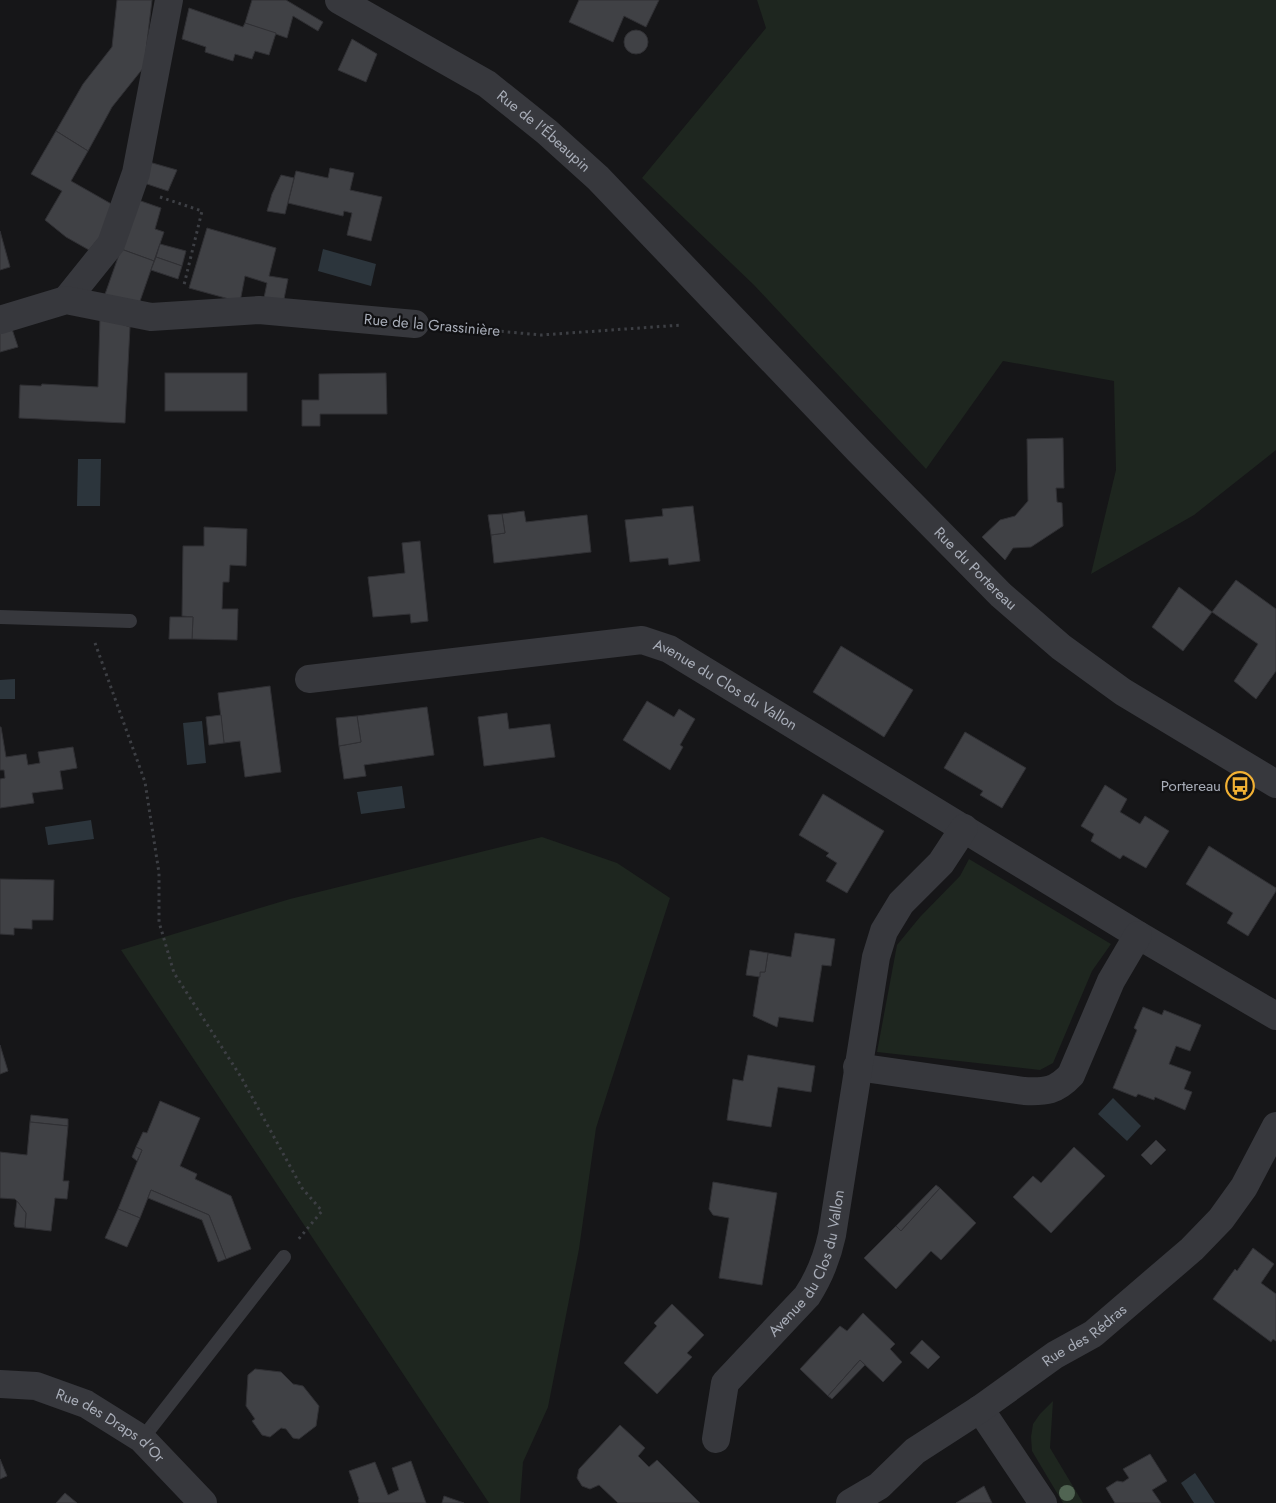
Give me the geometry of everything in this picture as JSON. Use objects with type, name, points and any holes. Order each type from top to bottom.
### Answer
[{"type":"street","points":[[66,300],[111,244],[136,173],[169,0]]},
{"type":"street","name":"Rue de l'Ébeaupin","points":[[339,0],[487,84],[547,132],[598,178],[716,301]]},
{"type":"street","name":"Rue de la Grassinière","points":[[0,320],[66,300],[151,317],[259,310],[415,324]]},
{"type":"street","name":"Rue du Portereau","points":[[716,301],[859,451],[1001,595],[1061,647],[1123,692],[1276,784]]},
{"type":"street","name":"Avenue du Clos du Vallon","points":[[309,679],[642,640],[669,650],[1138,935],[1276,1016]]},
{"type":"street","name":"Avenue du Clos du Vallon","points":[[716,1439],[725,1383],[808,1296],[826,1260],[832,1235],[857,1067],[876,957],[884,931],[901,903],[941,863],[964,828]]},
{"type":"street","points":[[857,1067],[1024,1091],[1039,1092],[1053,1090],[1064,1083],[1071,1075],[1111,981],[1138,935]]},
{"type":"street","name":"Rue des Rédras","points":[[850,1503],[879,1486],[915,1451],[980,1409],[1054,1355],[1093,1334],[1192,1249],[1221,1219],[1272,1144]]},
{"type":"street","name":"Rue des Draps d'Or","points":[[0,1384],[36,1386],[86,1404],[142,1439],[203,1503]]},
{"type":"street","points":[[980,1409],[1043,1503]]},
{"type":"lane","points":[[0,617],[130,621]]},
{"type":"lane","points":[[142,1439],[284,1257]]},
{"type":"path","points":[[131,187],[202,211],[183,286],[181,315]]},
{"type":"path","name":"Rue de la Grassinière","points":[[415,324],[541,335],[682,325]]},
{"type":"path","points":[[86,619],[145,782],[159,873],[159,922],[174,973],[241,1077],[302,1188],[322,1211],[284,1257]]},
{"type":"shaded area","points":[[757,0],[1276,0],[1276,450],[1194,515],[1091,574],[1116,470],[1114,381],[1003,361],[926,469],[754,285],[642,178],[766,28]]},
{"type":"shaded area","points":[[323,249],[376,264],[371,286],[318,271]]},
{"type":"shaded area","points":[[78,459],[101,459],[100,506],[77,506]]},
{"type":"shaded area","points":[[15,679],[15,699],[0,699],[0,680]]},
{"type":"shaded area","points":[[202,721],[206,763],[187,765],[183,723]]},
{"type":"shaded area","points":[[402,786],[405,808],[361,814],[357,792]]},
{"type":"shaded area","points":[[91,820],[94,839],[48,845],[45,827]]},
{"type":"shaded area","points":[[542,837],[617,863],[670,898],[596,1128],[579,1249],[548,1407],[523,1462],[520,1503],[489,1503],[121,950],[290,899]]},
{"type":"shaded area","points":[[969,859],[1111,944],[1092,971],[1053,1063],[1040,1070],[877,1052],[897,945],[920,917],[960,876]]},
{"type":"shaded area","points":[[1113,1098],[1141,1126],[1127,1141],[1098,1114]]},
{"type":"shaded area","points":[[1053,1401],[1050,1448],[1083,1503],[1063,1503],[1032,1451],[1031,1437],[1033,1424]]},
{"type":"shaded area","points":[[1195,1473],[1215,1503],[1194,1503],[1181,1483]]},
{"type":"building","points":[[117,0],[152,0],[144,67],[112,107],[88,151],[56,131],[83,84],[112,47]]},
{"type":"building","points":[[252,0],[286,0],[323,22],[318,31],[293,16],[287,38],[245,23]]},
{"type":"building","points":[[579,0],[659,0],[646,27],[624,16],[613,42],[569,22]]},
{"type":"building","points":[[189,8],[243,27],[245,23],[276,33],[269,55],[255,51],[252,59],[235,54],[233,61],[205,52],[206,47],[182,39]]},
{"type":"building","points":[[636,30],[645,33],[648,42],[645,51],[636,54],[627,51],[624,42],[627,33]]},
{"type":"building","points":[[352,39],[377,54],[366,82],[338,70]]},
{"type":"building","points":[[56,131],[88,151],[71,181],[115,206],[104,232],[89,250],[66,237],[45,220],[62,191],[31,174]]},
{"type":"building","points":[[149,162],[177,170],[168,191],[144,183]]},
{"type":"building","points":[[330,168],[354,173],[350,190],[382,197],[371,241],[347,235],[352,213],[344,211],[343,216],[288,203],[296,171],[328,178]]},
{"type":"building","points":[[281,175],[294,178],[285,214],[267,211],[272,194]]},
{"type":"building","points":[[138,200],[161,208],[155,229],[164,232],[154,261],[121,249]]},
{"type":"building","points":[[207,228],[276,248],[269,276],[288,279],[284,299],[264,298],[267,283],[245,276],[240,302],[189,288]]},
{"type":"building","points":[[0,231],[10,267],[0,270]]},
{"type":"building","points":[[160,244],[186,251],[182,266],[156,257]]},
{"type":"building","points":[[121,249],[154,261],[139,304],[104,297]]},
{"type":"building","points":[[156,257],[182,266],[178,279],[151,270]]},
{"type":"building","points":[[100,317],[130,327],[125,423],[19,418],[20,385],[41,386],[42,384],[98,387]]},
{"type":"building","points":[[12,329],[18,347],[0,352],[0,332]]},
{"type":"building","points":[[165,373],[247,373],[247,411],[165,411]]},
{"type":"building","points":[[386,373],[387,414],[320,414],[320,426],[302,426],[302,400],[319,400],[319,374]]},
{"type":"building","points":[[1063,438],[1064,488],[1056,488],[1057,502],[1062,503],[1063,526],[1031,547],[1013,548],[1005,560],[982,537],[1000,520],[1015,516],[1028,501],[1027,439]]},
{"type":"building","points":[[693,506],[700,561],[669,565],[668,558],[630,562],[625,520],[663,516],[662,509]]},
{"type":"building","points":[[524,511],[526,522],[587,515],[591,552],[494,563],[491,535],[505,533],[502,514]]},
{"type":"building","points":[[502,514],[505,533],[491,535],[488,515]]},
{"type":"building","points":[[204,527],[247,529],[246,566],[230,565],[229,582],[223,582],[222,609],[238,609],[237,640],[192,639],[193,617],[182,616],[183,546],[204,546]]},
{"type":"building","points":[[420,541],[428,621],[411,623],[410,614],[373,617],[368,577],[405,573],[402,543]]},
{"type":"building","points":[[1236,580],[1276,609],[1276,671],[1256,699],[1234,681],[1258,644],[1212,612]]},
{"type":"building","points":[[1179,587],[1212,612],[1183,651],[1152,627]]},
{"type":"building","points":[[170,617],[193,617],[192,639],[169,639]]},
{"type":"building","points":[[841,646],[913,690],[884,737],[813,692]]},
{"type":"building","points":[[270,686],[281,772],[245,777],[240,741],[224,743],[218,693]]},
{"type":"building","points":[[647,701],[674,717],[679,709],[695,719],[680,745],[683,747],[670,770],[623,740]]},
{"type":"building","points":[[427,707],[434,755],[364,765],[366,776],[344,779],[339,746],[361,742],[357,716]]},
{"type":"building","points":[[507,713],[509,729],[550,724],[555,757],[484,766],[478,717]]},
{"type":"building","points":[[221,715],[224,743],[209,745],[206,717]]},
{"type":"building","points":[[357,716],[361,742],[339,746],[336,718]]},
{"type":"building","points":[[0,727],[6,757],[26,754],[28,765],[40,763],[38,752],[73,747],[77,768],[60,771],[63,789],[32,793],[34,803],[0,808],[0,779],[5,778],[4,770],[0,770]]},
{"type":"building","points":[[965,732],[1026,768],[1002,808],[980,795],[983,791],[944,768]]},
{"type":"building","points":[[1105,785],[1127,799],[1120,812],[1140,824],[1145,816],[1169,831],[1146,868],[1123,855],[1120,859],[1091,841],[1094,834],[1081,826]]},
{"type":"building","points":[[823,794],[884,831],[847,893],[826,881],[837,863],[826,856],[829,853],[799,835]]},
{"type":"building","points":[[1209,846],[1276,888],[1276,891],[1248,936],[1227,923],[1233,913],[1186,884]]},
{"type":"building","points":[[0,879],[54,880],[53,920],[32,920],[32,929],[14,928],[14,935],[0,934]]},
{"type":"building","points":[[795,933],[835,939],[831,966],[822,965],[813,1022],[779,1017],[777,1027],[753,1016],[760,972],[765,972],[768,953],[791,957]]},
{"type":"building","points":[[750,950],[768,953],[765,972],[760,972],[760,977],[746,975]]},
{"type":"building","points":[[1143,1007],[1162,1015],[1164,1010],[1201,1025],[1190,1051],[1176,1046],[1169,1064],[1191,1072],[1184,1089],[1192,1092],[1185,1110],[1155,1097],[1154,1100],[1138,1094],[1136,1097],[1113,1088],[1137,1030],[1134,1028]]},
{"type":"building","points":[[0,1045],[8,1071],[0,1074]]},
{"type":"building","points":[[748,1055],[815,1066],[811,1092],[778,1087],[771,1127],[727,1120],[733,1079],[743,1081]]},
{"type":"building","points":[[160,1101],[200,1118],[180,1166],[197,1174],[195,1179],[231,1196],[251,1249],[226,1259],[209,1215],[151,1190],[140,1218],[118,1209],[142,1150],[136,1147],[143,1132],[147,1133]]},
{"type":"building","points":[[31,1115],[68,1119],[68,1126],[30,1122]]},
{"type":"building","points":[[30,1122],[68,1126],[63,1181],[69,1181],[67,1199],[55,1198],[51,1231],[25,1228],[26,1213],[17,1201],[15,1199],[0,1198],[0,1152],[27,1155]]},
{"type":"building","points":[[1156,1140],[1166,1150],[1151,1165],[1141,1155]]},
{"type":"building","points":[[136,1147],[142,1150],[137,1161],[132,1157]]},
{"type":"building","points":[[1074,1147],[1105,1176],[1051,1233],[1013,1197],[1033,1176],[1041,1183]]},
{"type":"building","points":[[713,1182],[777,1193],[762,1285],[719,1278],[729,1218],[713,1215],[709,1209]]},
{"type":"building","points":[[936,1185],[940,1188],[901,1231],[896,1226]]},
{"type":"building","points":[[940,1188],[976,1223],[941,1260],[931,1251],[896,1289],[864,1258],[896,1226],[901,1231]]},
{"type":"building","points":[[151,1190],[209,1215],[226,1259],[218,1262],[202,1220],[148,1198]]},
{"type":"building","points":[[17,1201],[26,1213],[25,1228],[15,1227],[14,1224]]},
{"type":"building","points":[[118,1209],[140,1218],[127,1247],[105,1238]]},
{"type":"building","points":[[1253,1248],[1274,1264],[1261,1283],[1276,1294],[1276,1341],[1273,1339],[1271,1342],[1213,1299],[1235,1269],[1237,1271]]},
{"type":"building","points":[[672,1304],[704,1335],[687,1353],[692,1357],[657,1394],[624,1363],[657,1326],[654,1323]]},
{"type":"building","points":[[863,1313],[895,1344],[890,1349],[902,1362],[883,1382],[860,1360],[828,1396],[800,1369],[840,1326],[847,1331]]},
{"type":"building","points":[[922,1340],[940,1357],[928,1369],[910,1353]]},
{"type":"building","points":[[860,1360],[865,1365],[832,1399],[828,1396]]},
{"type":"building","points":[[255,1369],[281,1372],[293,1384],[303,1386],[319,1406],[316,1426],[299,1439],[293,1438],[286,1429],[281,1428],[270,1437],[262,1435],[252,1421],[255,1419],[246,1406],[248,1375]]},
{"type":"building","points":[[620,1425],[645,1448],[638,1456],[649,1467],[657,1460],[700,1503],[618,1503],[599,1485],[590,1489],[582,1486],[577,1478],[579,1469]]},
{"type":"building","points":[[1150,1454],[1167,1481],[1152,1490],[1161,1503],[1115,1503],[1106,1488],[1117,1481],[1123,1482],[1129,1478],[1123,1469]]},
{"type":"building","points":[[0,1459],[7,1476],[0,1479]]},
{"type":"building","points":[[411,1461],[426,1503],[359,1503],[349,1471],[375,1462],[388,1495],[399,1490],[392,1468]]},
{"type":"building","points":[[984,1486],[992,1503],[956,1503]]},
{"type":"building","points":[[65,1493],[77,1503],[56,1503]]},
{"type":"building","points":[[444,1496],[464,1503],[442,1503]]},
{"type":"place","name":"Portereau","points":[[1240,786]]}]
